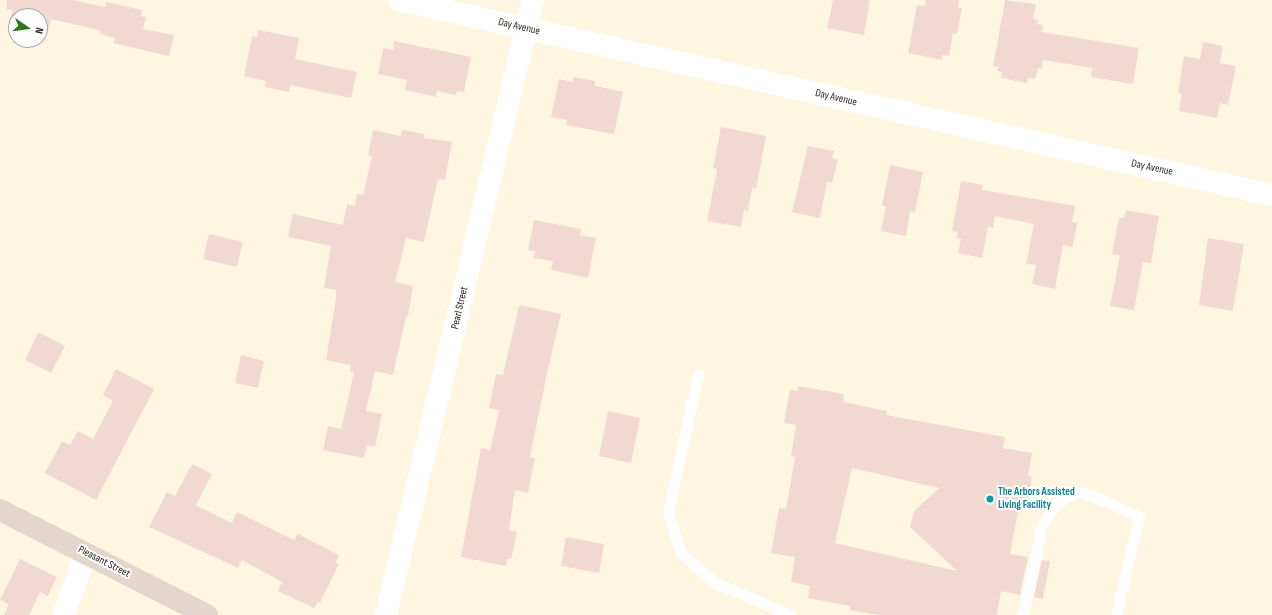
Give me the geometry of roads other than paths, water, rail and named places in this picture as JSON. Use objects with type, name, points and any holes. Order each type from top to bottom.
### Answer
[{"type":"street","name":"Day Avenue","points":[[399,0],[1272,194]]},
{"type":"street","name":"Pearl Street","points":[[386,615],[533,0]]},
{"type":"street","name":"Pleasant Street","points":[[0,510],[207,615]]},
{"type":"street","points":[[64,615],[86,553]]},
{"type":"lane","points":[[698,375],[668,512],[680,552],[714,582],[790,615]]},
{"type":"lane","points":[[1023,615],[1042,525],[1057,503],[1077,491],[1110,503],[1139,517],[1116,615]]},
{"type":"place","name":"The Arbors Assisted Living Facility","points":[[990,499]]}]
